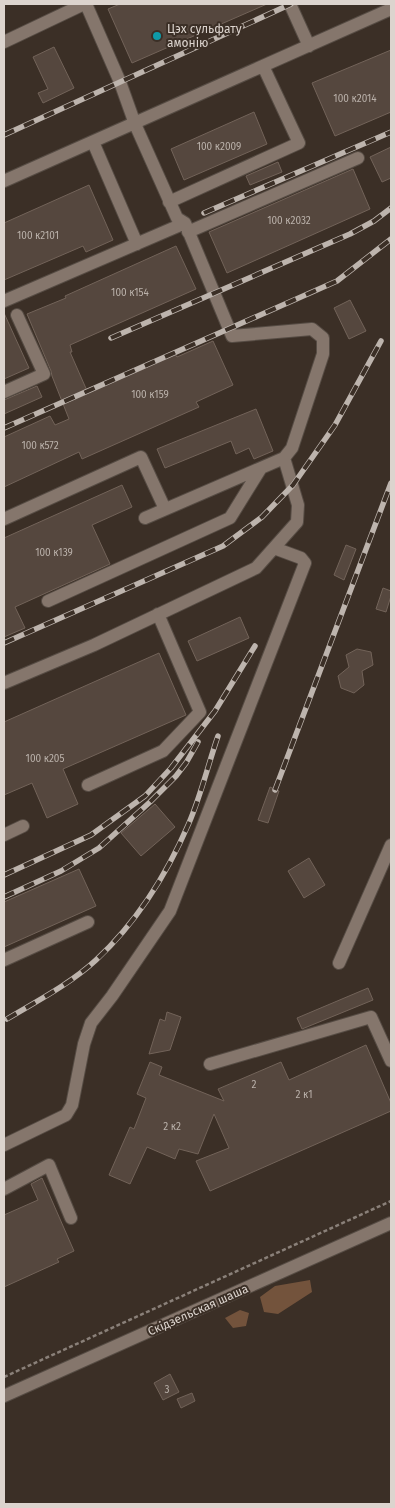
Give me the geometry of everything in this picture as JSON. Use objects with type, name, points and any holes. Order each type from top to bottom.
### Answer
[{"type":"street","points":[[4,42],[85,4],[120,82],[135,124],[169,202],[177,218],[187,228],[232,336],[312,329],[323,338],[323,354],[292,448],[284,458],[145,518]]},
{"type":"street","points":[[290,4],[309,46]]},
{"type":"street","points":[[4,182],[391,9]]},
{"type":"street","points":[[169,202],[299,143],[263,66]]},
{"type":"street","points":[[93,142],[137,244]]},
{"type":"street","points":[[4,301],[137,244],[187,228],[358,158]]},
{"type":"street","points":[[4,392],[44,374],[17,315]]},
{"type":"street","points":[[4,519],[141,457],[165,509]]},
{"type":"street","points":[[4,683],[94,645],[256,568],[297,522],[298,505],[284,458]]},
{"type":"street","points":[[48,601],[230,518],[261,468]]},
{"type":"street","points":[[6,1140],[66,1114],[72,1105],[84,1044],[91,1023],[112,996],[170,911],[305,563],[301,558],[274,548]]},
{"type":"street","points":[[88,785],[164,751],[200,712],[158,614]]},
{"type":"street","points":[[4,835],[23,826]]},
{"type":"street","points":[[340,963],[391,845]]},
{"type":"street","points":[[4,960],[88,922]]},
{"type":"street","points":[[210,1064],[371,1017],[391,1061]]},
{"type":"street","points":[[4,1189],[48,1165],[72,1218]]},
{"type":"street","name":"Скідзельская шаша","points":[[4,1396],[391,1223]]},
{"type":"path","points":[[4,1377],[391,1201]]},
{"type":"shaded area","points":[[310,1280],[312,1292],[278,1314],[264,1312],[260,1297],[275,1286]]},
{"type":"shaded area","points":[[240,1310],[249,1313],[246,1326],[233,1328],[225,1318]]},
{"type":"building","name":"Цэх сульфату амонію","points":[[120,4],[267,4],[132,63],[108,9]]},
{"type":"building","points":[[54,47],[74,88],[43,103],[38,93],[48,89],[33,57]]},
{"type":"building","points":[[391,50],[391,112],[335,136],[312,83]]},
{"type":"building","points":[[254,112],[267,144],[184,180],[171,149]]},
{"type":"building","points":[[391,147],[391,178],[382,182],[370,157]]},
{"type":"building","points":[[278,162],[282,172],[250,185],[246,176]]},
{"type":"building","points":[[353,169],[370,209],[227,273],[209,232]]},
{"type":"building","points":[[89,185],[113,240],[86,252],[83,246],[4,280],[4,223]]},
{"type":"building","points":[[176,246],[196,289],[70,345],[72,352],[70,352],[88,393],[175,354],[177,357],[213,341],[233,385],[196,402],[199,407],[82,459],[79,452],[4,487],[4,437],[50,416],[55,425],[69,419],[27,314],[66,298],[65,296]]},
{"type":"building","points":[[350,300],[366,331],[349,339],[334,308]]},
{"type":"building","points":[[4,313],[29,368],[4,379]]},
{"type":"building","points":[[37,386],[42,397],[4,414],[4,400]]},
{"type":"building","points":[[256,409],[273,451],[254,459],[249,448],[236,454],[231,441],[165,468],[157,449]]},
{"type":"building","points":[[122,485],[132,507],[92,525],[110,564],[15,607],[25,628],[4,637],[4,538]]},
{"type":"building","points":[[346,545],[356,549],[344,580],[334,575]]},
{"type":"building","points":[[383,588],[391,591],[386,612],[376,609]]},
{"type":"building","points":[[240,617],[249,638],[197,661],[188,641]]},
{"type":"building","points":[[357,649],[371,652],[373,665],[362,671],[364,685],[354,693],[341,688],[338,676],[349,667],[346,655]]},
{"type":"building","points":[[159,653],[186,715],[63,769],[78,804],[47,818],[32,783],[4,795],[4,722]]},
{"type":"building","points":[[270,787],[279,791],[268,823],[258,820]]},
{"type":"building","points":[[155,804],[175,827],[141,856],[121,833]]},
{"type":"building","points":[[309,858],[325,885],[304,898],[288,871]]},
{"type":"building","points":[[79,869],[96,906],[4,947],[4,902]]},
{"type":"building","points":[[368,988],[373,1000],[302,1029],[297,1018]]},
{"type":"building","points":[[167,1012],[181,1017],[170,1050],[149,1054],[160,1019],[165,1021]]},
{"type":"building","points":[[366,1045],[391,1103],[391,1111],[210,1191],[196,1161],[229,1148],[214,1114],[198,1154],[179,1149],[175,1159],[147,1147],[130,1184],[109,1175],[130,1127],[134,1129],[146,1098],[137,1094],[150,1062],[162,1067],[159,1075],[224,1101],[218,1089],[281,1062],[289,1080]]},
{"type":"building","points":[[42,1178],[74,1251],[57,1259],[59,1262],[4,1287],[4,1215],[38,1200],[31,1184]]},
{"type":"building","points":[[170,1374],[179,1392],[163,1400],[154,1383]]},
{"type":"building","points":[[192,1393],[195,1401],[181,1408],[177,1399]]},
{"type":"railway","points":[[4,135],[291,4]]},
{"type":"railway","points":[[204,213],[391,132]]},
{"type":"railway","points":[[111,338],[350,234],[374,221],[391,208]]},
{"type":"railway","points":[[4,428],[337,281],[391,239]]},
{"type":"railway","points":[[4,643],[223,546],[262,517],[293,485],[335,425],[381,341]]},
{"type":"railway","points":[[275,790],[391,483]]},
{"type":"railway","points":[[4,875],[91,835],[145,796],[171,768],[215,711],[255,646]]},
{"type":"railway","points":[[7,1019],[53,992],[86,969],[125,930],[138,913],[161,879],[189,823],[218,736]]},
{"type":"railway","points":[[4,897],[61,871],[99,848],[176,776],[198,742]]},
{"type":"place","name":"Цэх сульфату амонію","points":[[157,36]]}]
